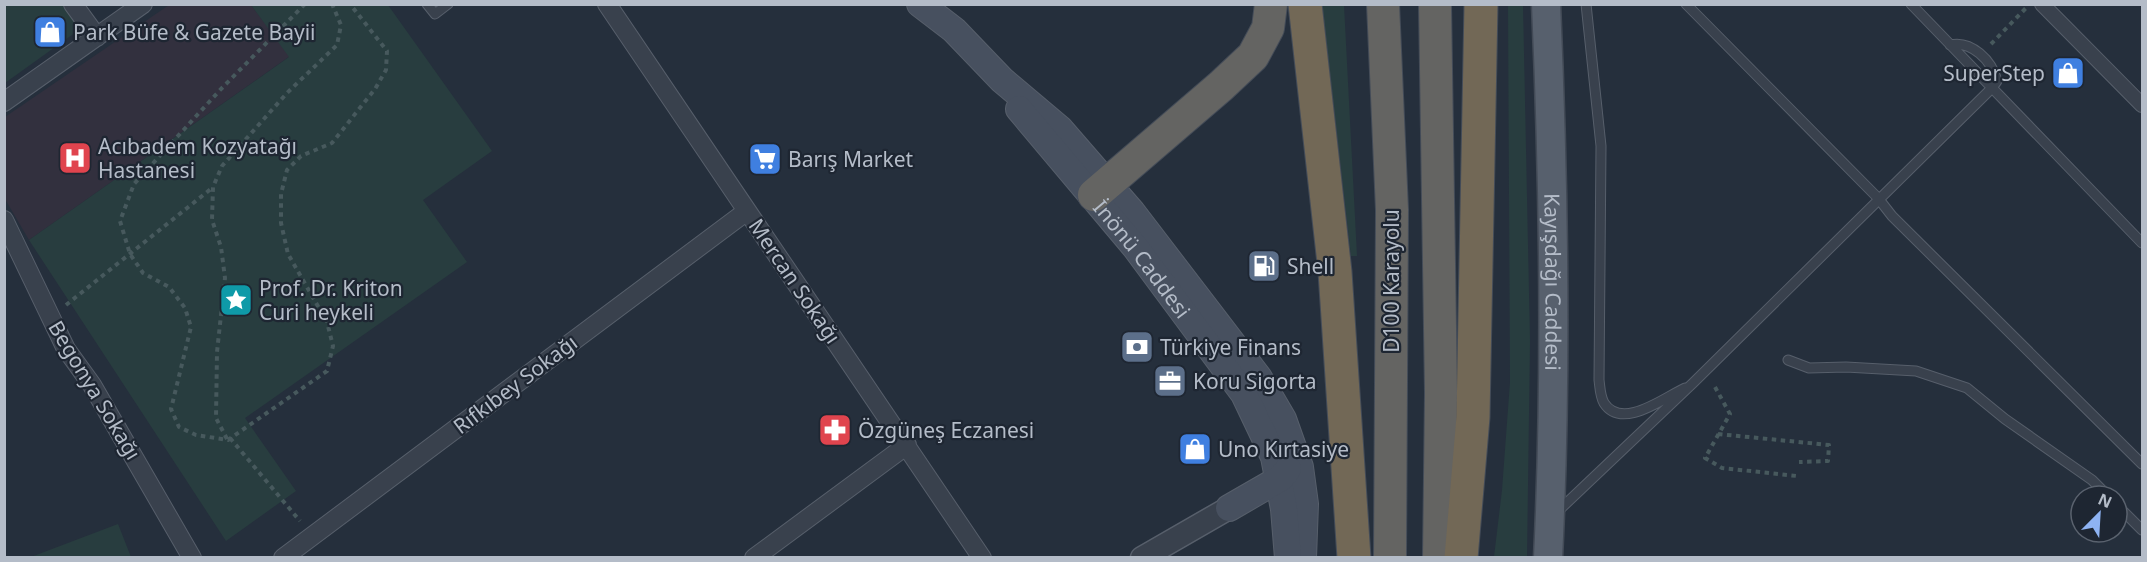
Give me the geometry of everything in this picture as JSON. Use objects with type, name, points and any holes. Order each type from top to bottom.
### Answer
[{"type":"highway","points":[[1102,189],[1247,62],[1266,33],[1270,4]]},
{"type":"highway","points":[[1305,4],[1335,272],[1354,558]]},
{"type":"highway","name":"D100 Karayolu","points":[[1383,4],[1392,210],[1390,558]]},
{"type":"highway","points":[[1435,4],[1441,393],[1439,558]]},
{"type":"highway","points":[[1461,558],[1473,417],[1481,4]]},
{"type":"main road","name":"İnönü Caddesi","points":[[920,4],[954,30],[1002,80],[1051,120],[1225,366],[1263,430],[1274,457],[1287,532],[1288,558]]},
{"type":"main road","name":"Kayışdağı Caddesi","points":[[1546,4],[1552,238],[1553,452],[1548,558]]},
{"type":"main road","name":"İnönü Caddesi","points":[[1102,189],[1259,378],[1288,430]]},
{"type":"main road","points":[[1229,508],[1258,475],[1266,447],[1263,430]]},
{"type":"main road","points":[[1229,508],[1279,480],[1286,473],[1290,463],[1291,445],[1288,430]]},
{"type":"main road","points":[[1288,430],[1304,488],[1303,558]]},
{"type":"main road","points":[[1229,508],[1249,505],[1262,509],[1280,521],[1287,532]]},
{"type":"street","points":[[73,4],[97,37]]},
{"type":"street","points":[[4,102],[143,4]]},
{"type":"street","name":"Mercan Sokağı","points":[[607,4],[982,558]]},
{"type":"street","points":[[2042,4],[2142,105]]},
{"type":"street","name":"Rıfkıbey Sokağı","points":[[283,558],[747,211]]},
{"type":"street","name":"Begonya Sokağı","points":[[4,220],[66,350],[92,385],[192,558]]},
{"type":"street","points":[[754,558],[907,445]]},
{"type":"street","points":[[1142,558],[1229,508]]},
{"type":"lane","points":[[427,4],[435,14],[448,4]]},
{"type":"lane","points":[[1586,4],[1601,146],[1599,380],[1605,403],[1610,409],[1624,414],[1636,412],[1693,383]]},
{"type":"lane","points":[[1686,4],[1878,198],[1892,216],[2142,464]]},
{"type":"lane","points":[[1911,4],[2142,243]]},
{"type":"lane","points":[[1550,519],[1693,383],[1992,88],[1997,81],[1995,71],[1971,45],[1962,42],[1950,45]]},
{"type":"lane","points":[[1788,360],[1809,368],[1846,367],[1916,371],[1967,388],[2005,419],[2096,484]]},
{"type":"lane","points":[[2129,517],[2142,530]]},
{"type":"path","points":[[305,4],[221,89],[134,184],[120,221],[130,254],[143,273],[169,287],[185,308],[191,327],[171,409],[179,427],[196,435],[229,439],[327,371],[333,346],[327,322],[288,254],[281,223],[281,194],[287,170],[301,156],[332,143],[375,89],[386,70],[387,51],[350,4]]},
{"type":"path","points":[[312,536],[229,439],[216,418],[217,352],[225,278],[221,247],[212,220],[213,187],[222,166],[287,93],[337,45],[341,25],[332,4]]},
{"type":"path","points":[[1981,56],[2029,4]]},
{"type":"path","points":[[51,316],[213,187]]},
{"type":"path","points":[[1715,387],[1730,414],[1705,458],[1722,468],[1797,476]]},
{"type":"path","points":[[1718,435],[1829,445],[1828,461],[1799,462]]},
{"type":"shaded area","name":"Acıbadem Kozyatağı Hastanesi","points":[[169,5],[251,5],[290,56],[29,240],[5,199],[5,117]]},
{"type":"green space","points":[[4,5],[68,5],[83,27],[5,83]]},
{"type":"green space","points":[[251,5],[388,5],[492,151],[423,200],[467,262],[245,418],[296,491],[226,541],[29,240],[289,57]]},
{"type":"green space","points":[[1322,5],[1344,5],[1357,256],[1351,256]]},
{"type":"green space","points":[[1508,5],[1523,5],[1530,341],[1527,558],[1494,557],[1502,490],[1510,382]]},
{"type":"green space","points":[[118,524],[131,557],[31,557]]},
{"type":"place","name":"Park Büfe & Gazete Bayii","points":[[50,32]]},
{"type":"place","name":"SuperStep","points":[[2068,73]]},
{"type":"place","name":"Acıbadem Kozyatağı Hastanesi","points":[[75,158]]},
{"type":"place","name":"Barış Market","points":[[765,159]]},
{"type":"place","name":"Shell","points":[[1264,266]]},
{"type":"place","name":"Prof. Dr. Kriton Curi heykeli","points":[[236,300]]},
{"type":"place","name":"Türkiye Finans","points":[[1137,347]]},
{"type":"place","name":"Koru Sigorta","points":[[1170,381]]},
{"type":"place","name":"Özgüneş Eczanesi","points":[[835,430]]},
{"type":"place","name":"Uno Kırtasiye","points":[[1195,449]]}]
